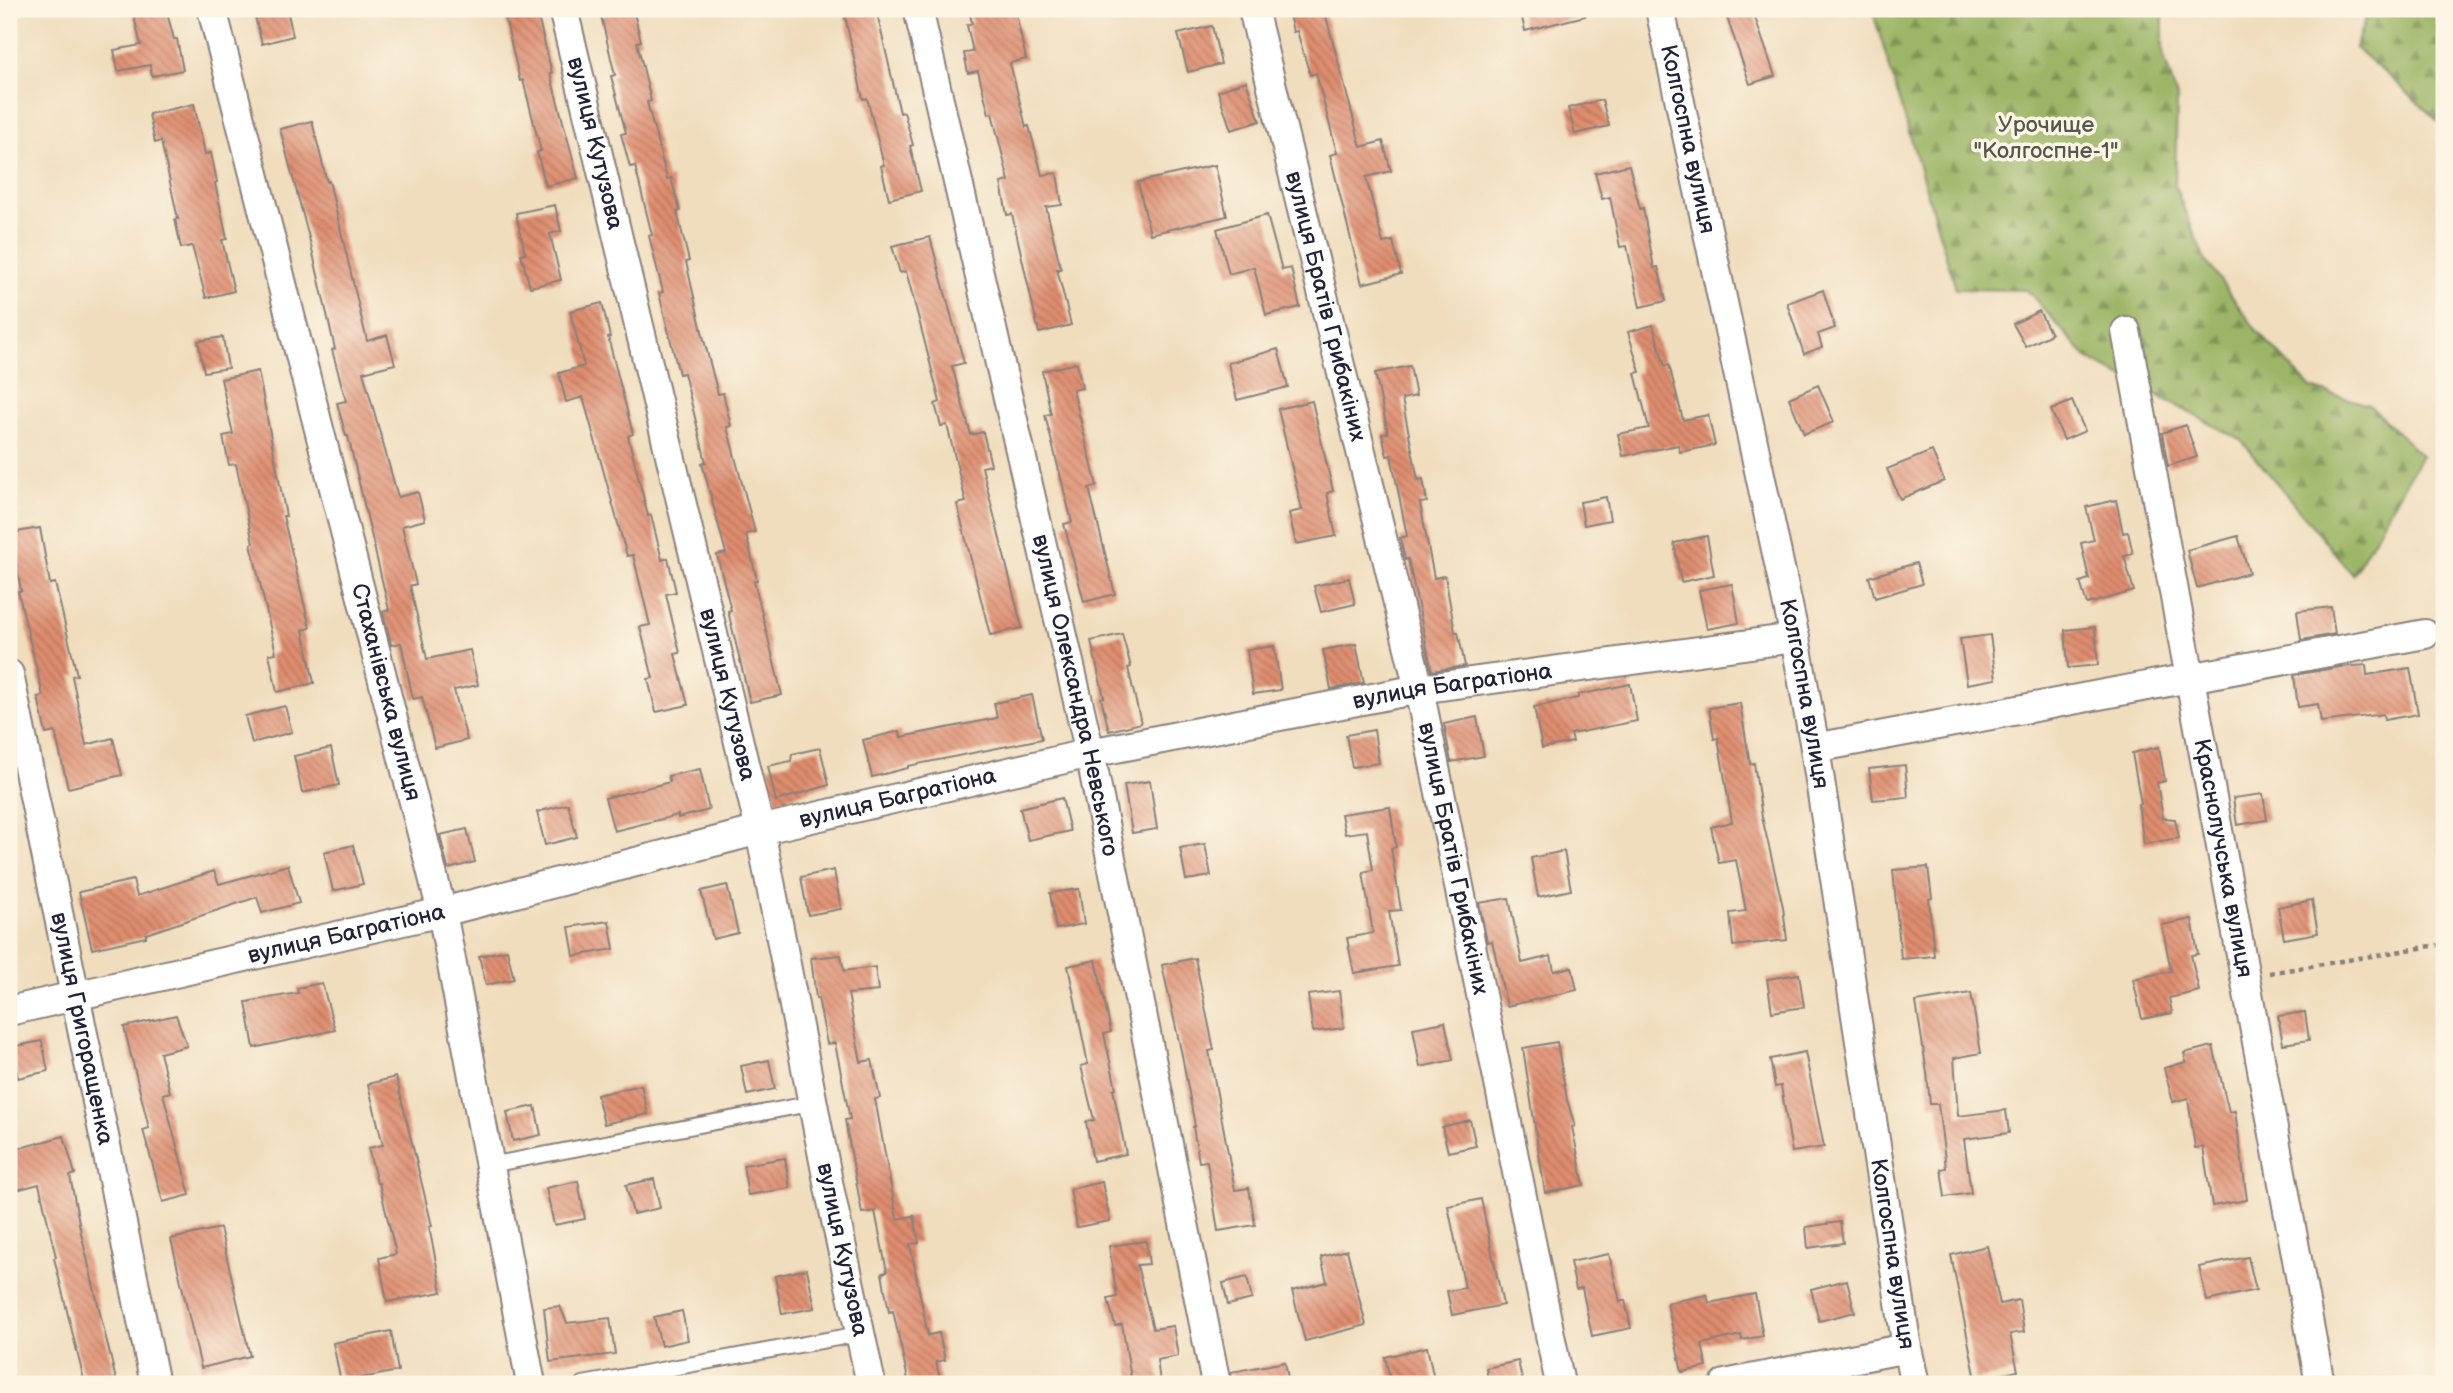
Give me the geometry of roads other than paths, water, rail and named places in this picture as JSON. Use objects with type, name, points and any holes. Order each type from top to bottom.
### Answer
[{"type":"street","name":"Стаханівська вулиця","points":[[212,9],[442,912],[531,1384]]},
{"type":"street","name":"вулиця Кутузова","points":[[563,9],[760,830],[830,1192],[871,1384]]},
{"type":"street","name":"вулиця Олександра Невського","points":[[918,9],[1090,753],[1216,1384]]},
{"type":"street","name":"вулиця Братів Грибакіних","points":[[1253,9],[1419,689],[1560,1384]]},
{"type":"street","name":"Колгоспна вулиця","points":[[1660,9],[1795,638],[1815,748],[1907,1348],[1915,1384]]},
{"type":"street","name":"Краснолучська вулиця","points":[[2126,331],[2320,1384]]},
{"type":"street","points":[[1815,748],[2425,634]]},
{"type":"street","name":"вулиця Багратіона","points":[[9,1011],[442,912],[760,830],[1090,753],[1419,689],[1795,638]]},
{"type":"street","name":"вулиця Григоращенка","points":[[9,674],[155,1384]]},
{"type":"street","points":[[1725,1384],[1907,1348]]},
{"type":"lane","points":[[490,1165],[814,1103]]},
{"type":"lane","points":[[583,1384],[860,1334]]},
{"type":"park label","name":"Урочище \"Колгоспне-1\"","points":[[2046,138]]}]
